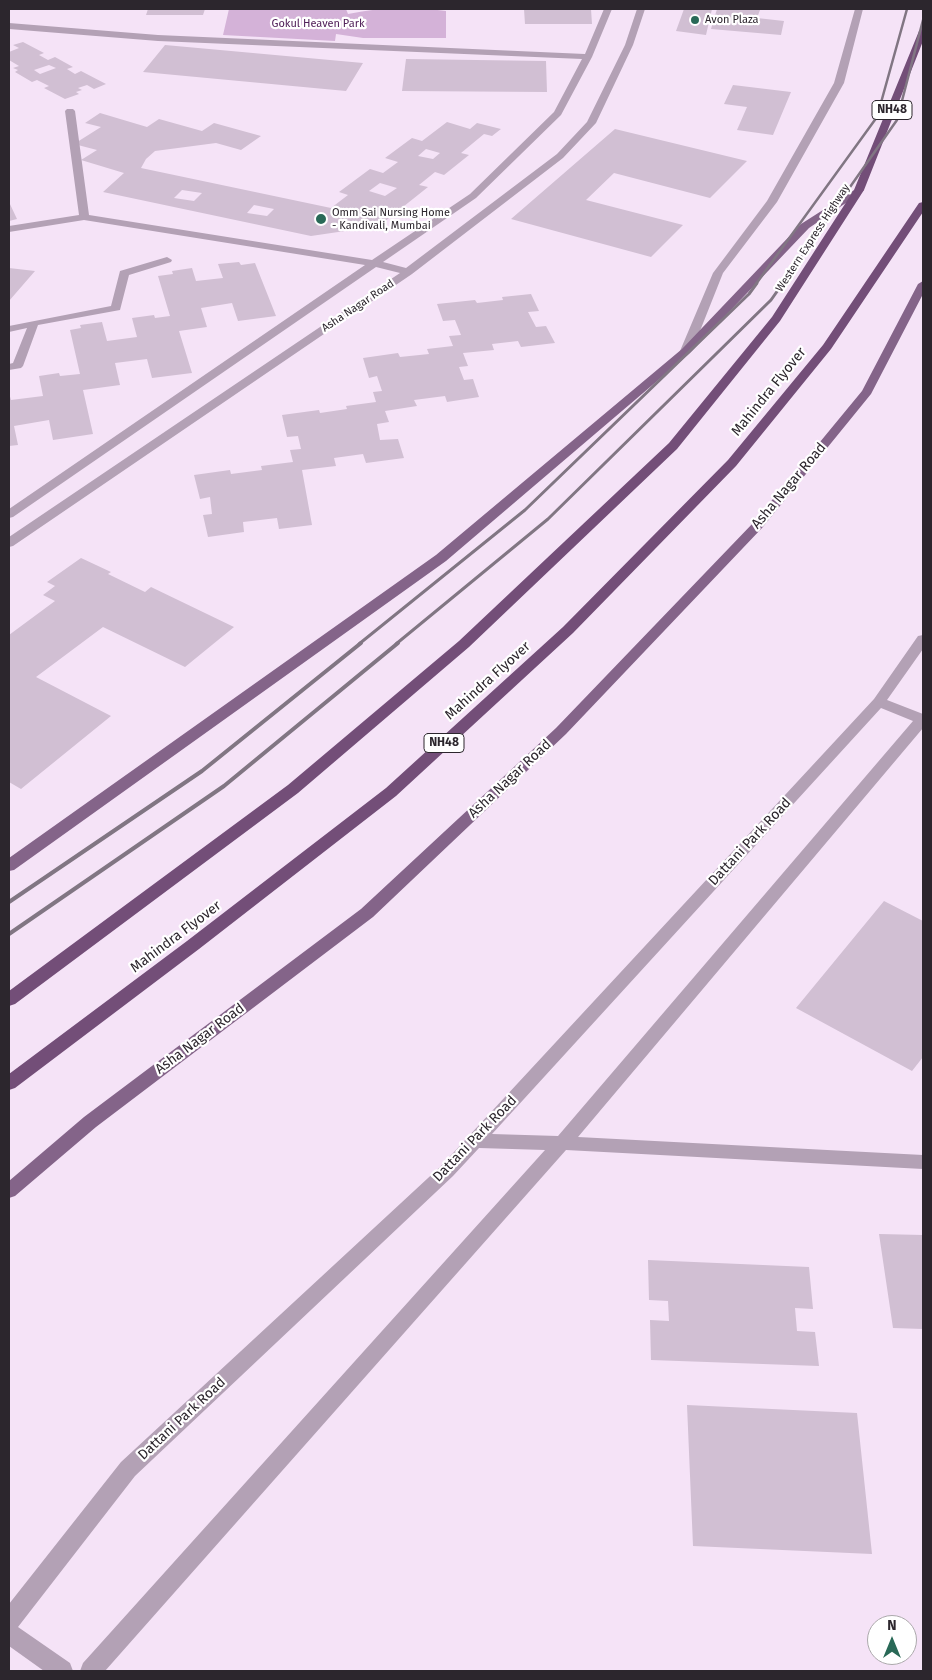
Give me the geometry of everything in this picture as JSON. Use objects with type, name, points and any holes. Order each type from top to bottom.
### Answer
[{"type":"highway","name":"Western Express Highway","points":[[9,1000],[293,789],[464,644],[673,446],[776,319],[860,190],[923,31]]},
{"type":"highway","name":"Mahindra Flyover","points":[[9,1083],[193,945],[391,792],[568,630],[732,462],[827,347],[923,204]]},
{"type":"main road","points":[[9,866],[440,558],[686,352],[805,226],[860,190]]},
{"type":"main road","name":"Asha Nagar Road","points":[[9,1191],[90,1122],[367,913],[561,731],[758,524],[867,392],[923,284]]},
{"type":"street","name":"Asha Nagar Road","points":[[9,514],[377,264],[473,196],[539,134],[558,113],[588,57],[608,9]]},
{"type":"street","name":"Asha Nagar Road","points":[[9,543],[408,272],[560,156],[591,123],[629,45],[641,9]]},
{"type":"street","points":[[686,352],[718,273],[772,202],[839,84],[859,9]]},
{"type":"street","points":[[9,26],[158,38],[588,57]]},
{"type":"street","points":[[70,111],[84,217]]},
{"type":"street","points":[[9,229],[84,217],[377,264],[408,272]]},
{"type":"street","points":[[9,329],[116,308],[124,273],[166,260]]},
{"type":"street","points":[[9,367],[18,366],[34,323]]},
{"type":"street","name":"Dattani Park Road","points":[[9,1621],[128,1469],[440,1178],[879,702],[923,639]]},
{"type":"street","points":[[91,1671],[562,1143],[923,719],[879,702]]},
{"type":"street","points":[[475,1141],[562,1143],[923,1162]]},
{"type":"street","points":[[9,1633],[62,1671]]},
{"type":"green space","name":"Gokul Heaven Park","points":[[397,8],[446,11],[446,38],[363,38],[336,34],[335,41],[223,35],[229,9],[346,9],[348,14]]},
{"type":"building","points":[[148,9],[205,9],[203,15],[146,15]]},
{"type":"building","points":[[524,9],[591,9],[592,24],[525,24]]},
{"type":"building","name":"Avon Plaza","points":[[684,9],[712,9],[706,35],[676,31]]},
{"type":"building","points":[[717,9],[760,10],[757,18],[784,21],[781,35],[711,29]]},
{"type":"building","points":[[23,42],[44,53],[39,55],[48,60],[55,57],[73,67],[67,69],[75,74],[81,71],[106,84],[94,89],[87,85],[78,88],[82,90],[76,92],[79,94],[65,99],[44,88],[49,86],[37,80],[32,82],[15,72],[18,70],[13,68],[19,66],[9,60],[9,52],[19,48],[13,45]],"holes":[[[49,65],[56,68],[40,74],[34,70]]]},
{"type":"building","points":[[165,45],[363,63],[346,91],[143,72]]},
{"type":"building","points":[[406,59],[546,61],[547,92],[402,91]]},
{"type":"building","points":[[733,85],[791,92],[773,135],[737,130],[747,107],[724,104]]},
{"type":"building","points":[[100,113],[147,127],[159,119],[202,131],[214,123],[261,136],[241,150],[216,143],[155,151],[146,159],[141,168],[331,208],[348,195],[339,192],[370,169],[383,173],[398,162],[385,158],[412,138],[422,141],[447,122],[470,129],[477,123],[501,129],[492,136],[484,134],[461,153],[469,155],[444,175],[435,172],[419,185],[428,187],[379,226],[311,236],[103,192],[124,173],[81,160],[97,150],[74,144],[101,127],[85,123]],"holes":[[[426,149],[440,153],[433,159],[418,156]],[[380,183],[397,188],[385,196],[369,191]],[[182,190],[202,193],[194,201],[174,198]],[[254,205],[274,209],[267,216],[247,213]]]},
{"type":"building","points":[[615,129],[747,161],[710,198],[614,173],[586,200],[683,225],[651,257],[511,219]]},
{"type":"building","points":[[9,202],[17,219],[9,221]]},
{"type":"building","points":[[239,262],[241,265],[255,263],[276,316],[238,321],[232,303],[201,308],[207,327],[179,331],[192,373],[152,378],[147,359],[115,363],[120,385],[83,390],[93,434],[53,440],[49,420],[14,426],[18,445],[9,446],[9,393],[11,400],[43,396],[39,376],[59,373],[60,376],[80,374],[70,330],[81,328],[80,325],[102,322],[107,341],[137,337],[132,318],[154,315],[155,318],[170,316],[158,276],[173,274],[172,271],[192,268],[196,281],[223,278],[218,264]]},
{"type":"building","points":[[9,268],[35,271],[9,301]]},
{"type":"building","points":[[531,294],[539,311],[528,312],[536,327],[546,326],[555,343],[521,347],[518,341],[492,344],[494,350],[463,353],[468,366],[459,367],[464,380],[473,379],[479,397],[447,402],[445,396],[414,400],[417,406],[385,411],[389,422],[377,424],[380,440],[398,439],[404,458],[366,463],[363,454],[334,458],[336,466],[302,470],[312,525],[279,529],[277,518],[243,522],[244,532],[208,537],[203,515],[212,514],[210,497],[200,499],[194,475],[230,470],[231,474],[262,470],[261,466],[293,462],[290,450],[301,449],[298,436],[287,437],[282,415],[319,410],[320,413],[347,409],[346,406],[376,402],[373,392],[382,391],[377,376],[369,378],[363,358],[398,353],[400,357],[429,354],[427,349],[453,346],[449,336],[461,335],[455,320],[443,321],[437,304],[475,300],[477,303],[503,300],[502,297]]},
{"type":"building","points":[[81,558],[111,572],[108,574],[145,592],[151,587],[234,627],[185,667],[103,627],[36,677],[111,716],[21,789],[9,782],[9,635],[55,601],[43,595],[55,586],[47,582]]},
{"type":"building","points":[[884,901],[923,921],[923,1057],[912,1071],[796,1008]]},
{"type":"building","points":[[879,1234],[923,1235],[923,1329],[893,1328]]},
{"type":"building","points":[[648,1260],[809,1267],[813,1309],[795,1308],[797,1331],[815,1332],[819,1366],[651,1360],[650,1320],[669,1321],[668,1301],[649,1300]]},
{"type":"building","points":[[687,1405],[857,1413],[872,1554],[693,1546]]},
{"type":"railway","points":[[756,284],[877,117],[907,9]]},
{"type":"railway","points":[[782,284],[897,120],[923,20]]},
{"type":"railway","points":[[359,644],[525,510],[749,294],[757,283]]},
{"type":"railway","points":[[396,644],[548,519],[771,300],[783,283]]},
{"type":"railway","points":[[9,902],[202,771],[361,643]]},
{"type":"railway","points":[[9,934],[224,786],[398,643]]},
{"type":"place","name":"Avon Plaza","points":[[695,20]]},
{"type":"place","name":"Omm Sai Nursing Home - Kandivali, Mumbai","points":[[321,219]]}]
